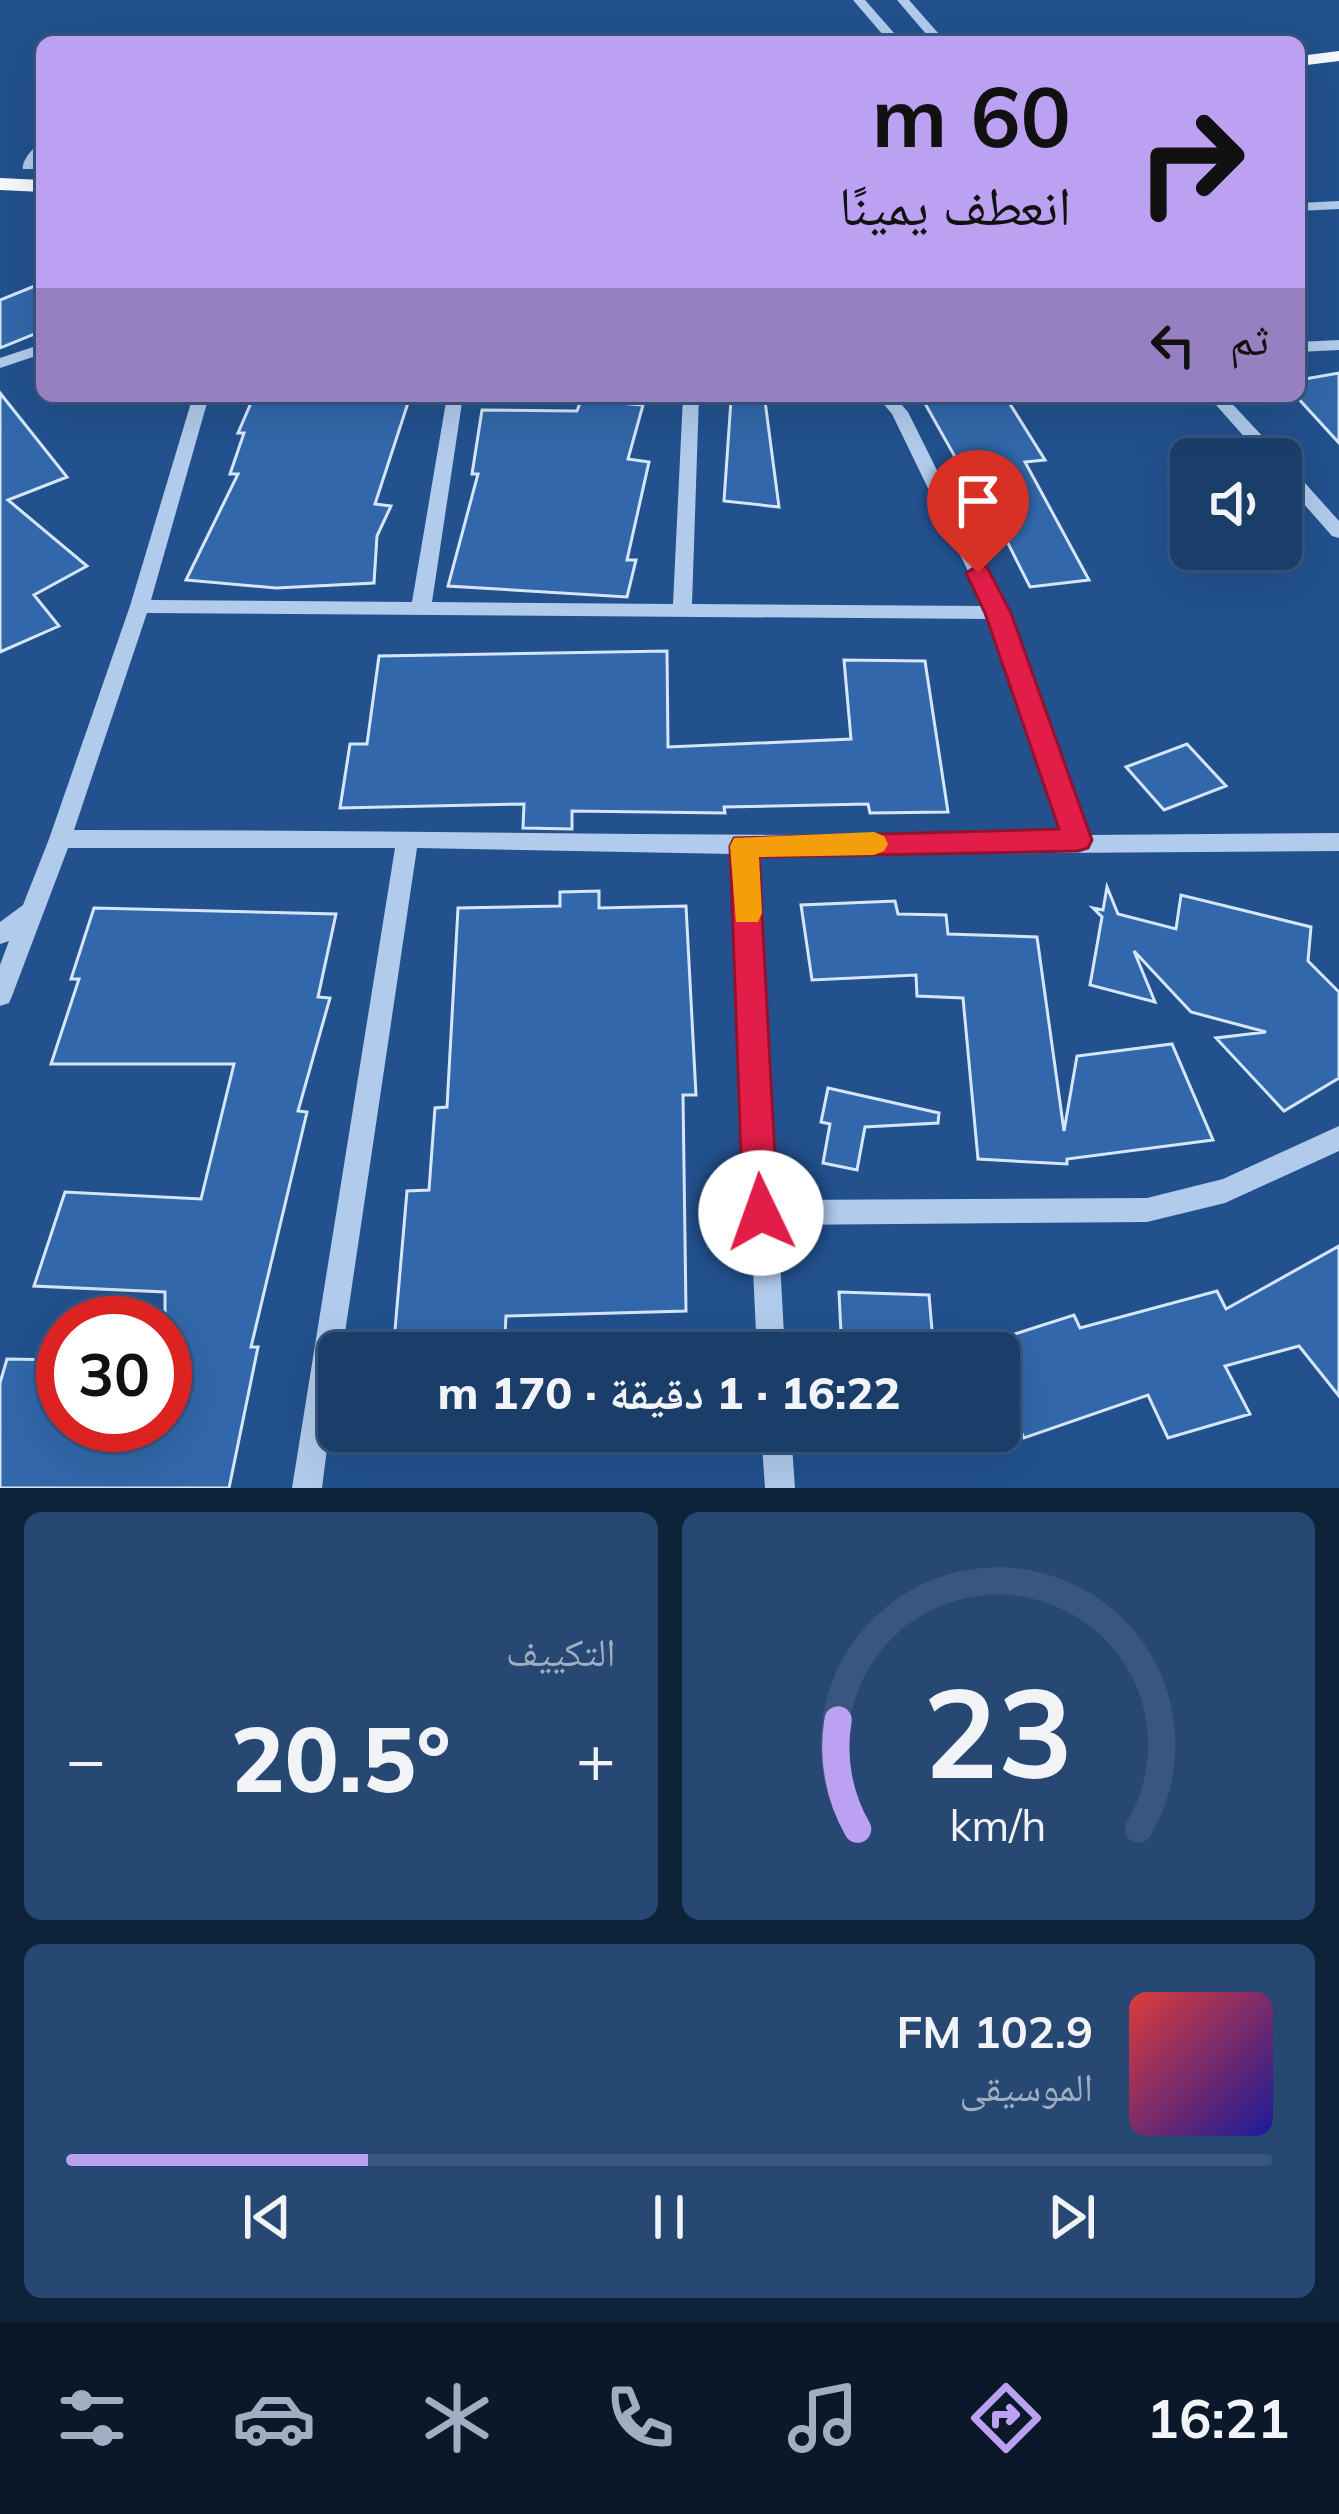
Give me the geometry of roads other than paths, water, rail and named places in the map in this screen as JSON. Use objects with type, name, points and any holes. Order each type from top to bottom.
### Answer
[{"type":"main road","points":[[1305,44],[1339,41]]},
{"type":"main road","points":[[1305,60],[1339,56]]},
{"type":"main road","points":[[0,164],[35,166]]},
{"type":"main road","points":[[0,184],[36,186]]},
{"type":"street","points":[[860,0],[891,36]]},
{"type":"street","points":[[903,0],[935,36]]},
{"type":"street","points":[[1305,207],[1339,205]]},
{"type":"street","points":[[1305,347],[1339,344]]},
{"type":"street","points":[[0,363],[36,352]]},
{"type":"street","points":[[0,996],[140,606],[199,402]]},
{"type":"street","points":[[421,608],[454,402]]},
{"type":"street","points":[[682,608],[691,402]]},
{"type":"street","points":[[891,402],[900,412],[998,613],[1078,840]]},
{"type":"street","points":[[1222,402],[1255,438]]},
{"type":"street","points":[[1302,491],[1339,532]]},
{"type":"street","points":[[140,606],[998,613]]},
{"type":"street","points":[[60,839],[744,846],[1078,840],[1339,842]]},
{"type":"street","points":[[308,1488],[407,839]]},
{"type":"street","points":[[744,846],[770,1332]]},
{"type":"street","points":[[0,935],[28,913]]},
{"type":"street","points":[[761,1213],[1147,1210],[1202,1202],[1261,1179],[1339,1138]]},
{"type":"street","points":[[777,1452],[780,1488]]}]
